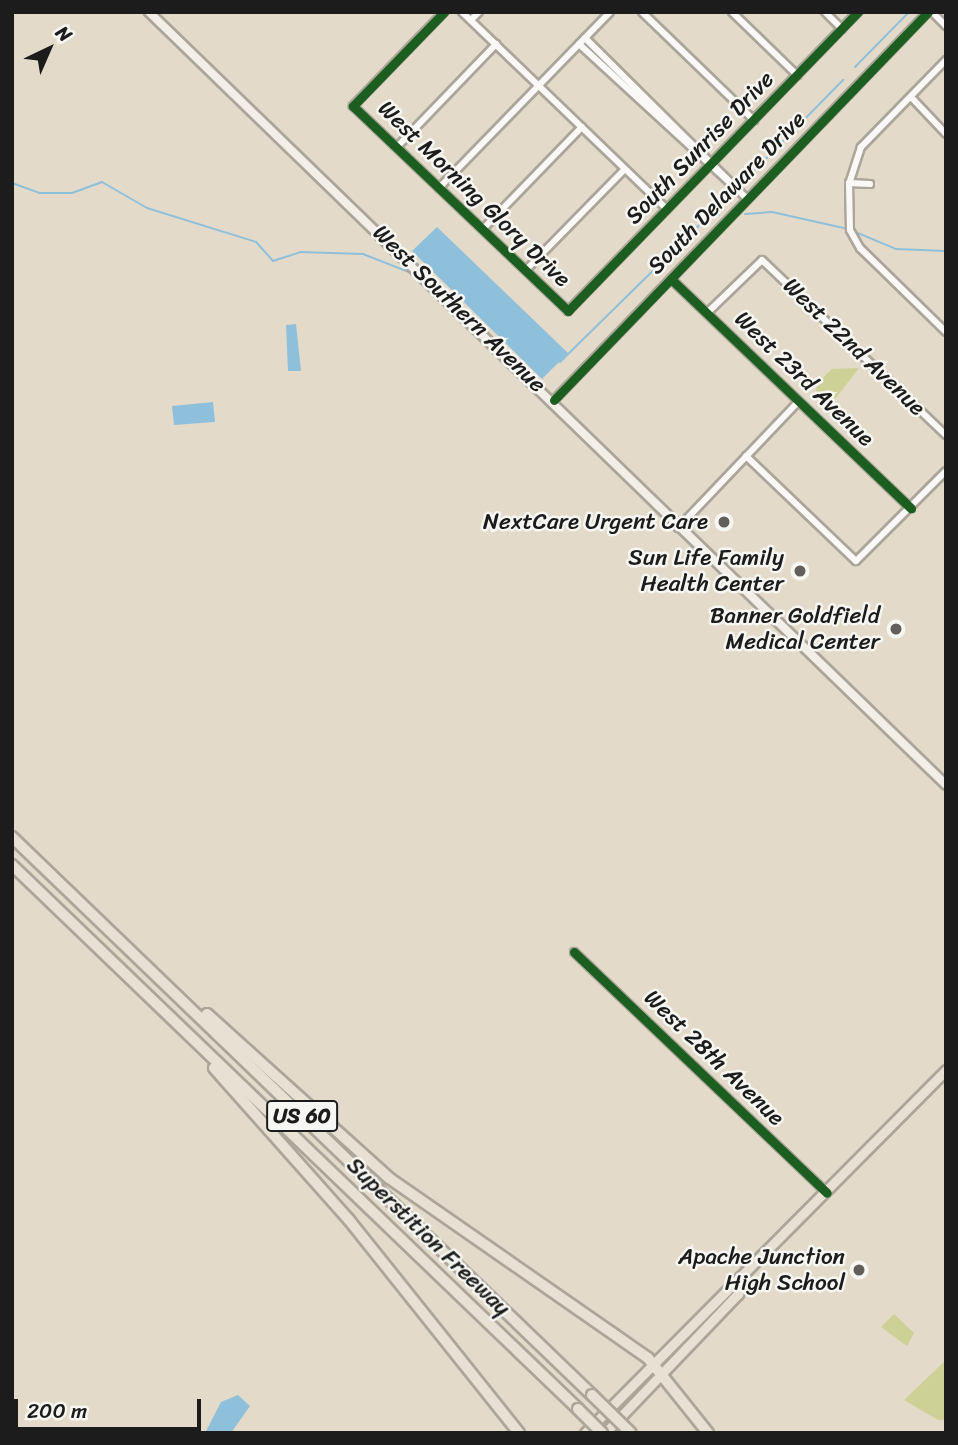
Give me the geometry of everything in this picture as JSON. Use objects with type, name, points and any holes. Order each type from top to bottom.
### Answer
[{"type":"highway","name":"Superstition Freeway","points":[[12,837],[631,1433]]},
{"type":"highway","name":"Superstition Freeway","points":[[12,865],[604,1433]]},
{"type":"highway","points":[[127,947],[389,1178],[652,1363],[708,1433]]},
{"type":"highway","points":[[166,1013],[349,1220],[519,1433]]},
{"type":"main road","name":"West Southern Avenue","points":[[149,12],[554,400],[678,528],[946,785]]},
{"type":"main road","points":[[585,1433],[715,1298],[744,1279],[946,1070]]},
{"type":"main road","points":[[604,1433],[738,1294],[744,1279]]},
{"type":"street","name":"West Morning Glory Drive","points":[[444,12],[353,106],[569,311]]},
{"type":"street","points":[[463,12],[667,209]]},
{"type":"street","points":[[471,20],[479,12]]},
{"type":"street","points":[[439,188],[610,12]]},
{"type":"street","points":[[642,12],[754,120]]},
{"type":"street","points":[[732,12],[797,75]]},
{"type":"street","points":[[825,12],[842,29]]},
{"type":"street","name":"South Sunrise Drive","points":[[569,311],[858,12]]},
{"type":"street","points":[[930,12],[946,26]]},
{"type":"street","name":"South Delaware Drive","points":[[554,400],[930,12]]},
{"type":"street","points":[[582,41],[713,162],[745,202]]},
{"type":"street","points":[[582,41],[707,168],[731,184]]},
{"type":"street","points":[[397,147],[496,44]]},
{"type":"street","points":[[946,60],[861,147],[849,183],[850,230],[866,254],[946,332]]},
{"type":"street","points":[[911,97],[946,134]]},
{"type":"street","points":[[483,229],[582,127]]},
{"type":"street","points":[[526,270],[625,169]]},
{"type":"street","points":[[849,183],[870,184]]},
{"type":"street","name":"West 22nd Avenue","points":[[707,313],[762,260],[946,435]]},
{"type":"street","name":"West 23rd Avenue","points":[[671,279],[911,508]]},
{"type":"street","points":[[678,528],[799,401]]},
{"type":"street","points":[[746,456],[856,561],[946,471]]},
{"type":"street","name":"West 28th Avenue","points":[[574,951],[827,1193]]},
{"type":"green space","points":[[859,368],[836,398],[815,400],[817,383],[832,369]]},
{"type":"green space","points":[[894,1314],[914,1333],[907,1346],[881,1327]]},
{"type":"green space","points":[[946,1360],[946,1420],[938,1420],[904,1400]]},
{"type":"water","points":[[437,227],[568,353],[542,379],[412,251]]},
{"type":"water","points":[[296,324],[301,371],[288,371],[286,325]]},
{"type":"water","points":[[213,402],[215,422],[174,425],[172,406]]},
{"type":"water","points":[[238,1395],[250,1406],[231,1433],[205,1433],[221,1402]]},
{"type":"waterway","points":[[855,67],[909,12]]},
{"type":"waterway","points":[[746,179],[843,80]]},
{"type":"waterway","points":[[12,183],[39,193],[72,193],[102,182],[147,208],[256,242],[273,261],[300,252],[363,254],[414,274]]},
{"type":"waterway","points":[[560,362],[726,199]]},
{"type":"waterway","points":[[745,214],[772,212],[848,229]]},
{"type":"waterway","points":[[710,215],[719,215]]},
{"type":"waterway","points":[[853,231],[896,249],[946,251]]},
{"type":"cycle path","points":[[444,12],[353,106],[568,311],[858,12]]},
{"type":"cycle path","points":[[554,400],[928,12]]},
{"type":"cycle path","points":[[671,279],[911,508]]},
{"type":"cycle path","points":[[574,952],[827,1193]]},
{"type":"place","name":"NextCare Urgent Care","points":[[724,522]]},
{"type":"place","name":"Sun Life Family Health Center","points":[[800,571]]},
{"type":"place","name":"Banner Goldfield Medical Center","points":[[896,629]]},
{"type":"place","name":"Apache Junction High School","points":[[859,1270]]}]
